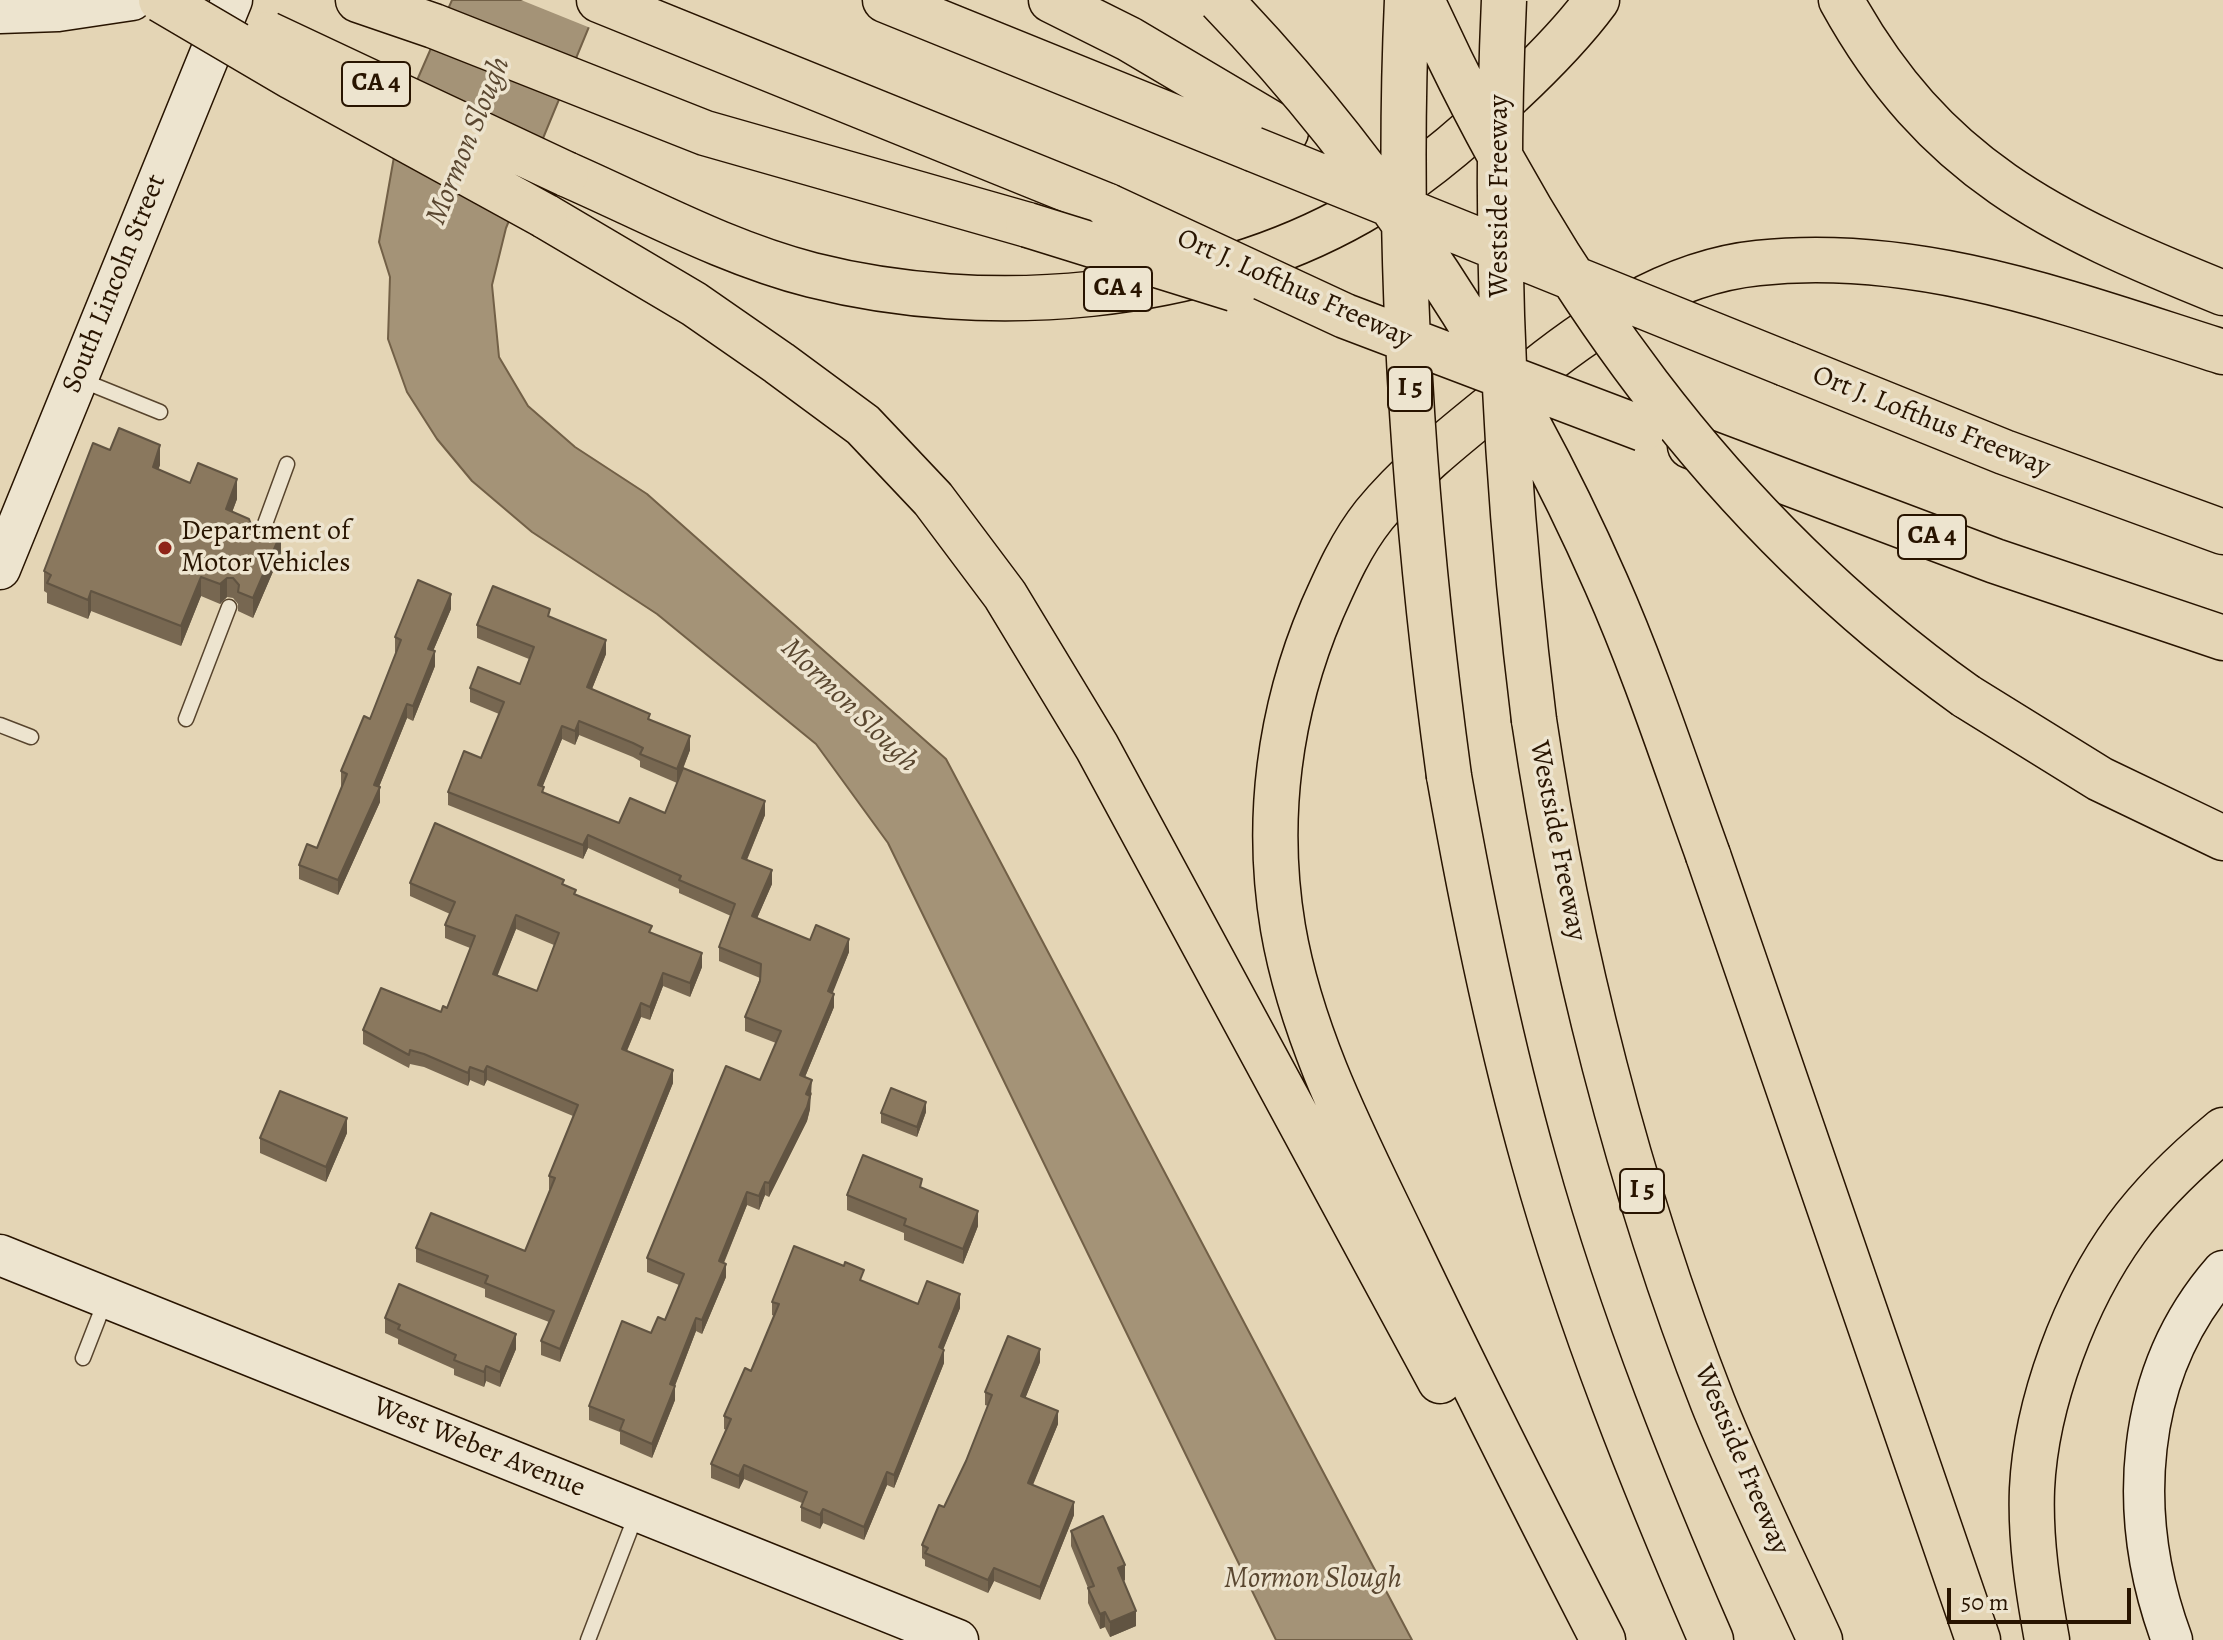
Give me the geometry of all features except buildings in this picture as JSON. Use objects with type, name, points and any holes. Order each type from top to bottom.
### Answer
[{"type":"highway","points":[[161,0],[292,77],[545,216],[694,304],[863,425],[933,499],[1005,595],[1097,747],[1583,1640]]},
{"type":"highway","name":"CA 4","points":[[184,0],[283,40],[566,174],[757,259],[856,285],[985,299],[1093,293],[1154,284],[1228,265],[1304,238],[1357,214],[1409,182],[1472,131],[1555,51],[1597,0]]},
{"type":"highway","points":[[358,0],[434,26],[705,133],[1028,225],[1254,295],[1345,316]]},
{"type":"highway","points":[[885,0],[1269,140]]},
{"type":"highway","points":[[1051,0],[1129,39],[1269,140]]},
{"type":"highway","points":[[1220,0],[1313,105],[1426,256],[1494,365],[1573,511],[1606,584],[1708,855],[1978,1640]]},
{"type":"highway","name":"I 5","points":[[1407,0],[1404,150],[1408,363],[1423,562],[1449,776],[1486,977],[1534,1165],[1655,1511],[1711,1640]]},
{"type":"highway","points":[[1422,0],[1466,93],[1516,184],[1604,325],[1664,407],[1750,509],[1815,574],[1903,652],[1966,696],[2100,779],[2223,838]]},
{"type":"highway","name":"Westside Freeway","points":[[1504,0],[1498,204],[1504,410],[1511,514],[1534,720],[1566,901],[1628,1146],[1714,1405],[1820,1640]]},
{"type":"highway","points":[[1841,0],[1877,59],[1906,96],[1975,165],[2039,210],[2086,236],[2223,293]]},
{"type":"highway","name":"Ort J. Lofthus Freeway","points":[[618,8],[1108,206],[1345,316],[1995,561],[2223,638]]},
{"type":"highway","name":"Ort J. Lofthus Freeway","points":[[1269,140],[1471,238],[2004,452],[2223,532]]},
{"type":"highway","points":[[1603,1640],[1460,1358],[1355,1138],[1299,998],[1277,883],[1275,782],[1293,690],[1309,640],[1337,575],[1356,539],[1377,511],[1429,457],[1577,336],[1675,285],[1709,273],[1754,263],[1812,260],[1870,261],[1937,270],[2041,295],[2223,352]]},
{"type":"highway","points":[[2047,1640],[2035,1573],[2032,1488],[2048,1395],[2081,1306],[2126,1230],[2185,1162],[2223,1130]]},
{"type":"street","points":[[0,13],[58,11],[132,0]]},
{"type":"street","name":"South Lincoln Street","points":[[0,569],[232,0]]},
{"type":"street","name":"West Weber Avenue","points":[[0,1255],[958,1640]]},
{"type":"street","points":[[2172,1640],[2158,1597],[2144,1532],[2144,1452],[2160,1382],[2174,1348],[2193,1313],[2223,1271]]},
{"type":"lane","points":[[77,378],[160,412]]},
{"type":"lane","points":[[258,543],[287,464]]},
{"type":"lane","points":[[186,719],[229,607]]},
{"type":"lane","points":[[0,725],[31,737]]},
{"type":"lane","points":[[83,1358],[107,1298]]},
{"type":"lane","points":[[588,1640],[638,1511]]},
{"type":"water","name":"Mormon Slough","points":[[452,0],[600,0],[506,228],[492,285],[499,357],[528,406],[575,447],[647,494],[946,759],[1412,1640],[1276,1640],[888,843],[816,744],[657,614],[532,532],[472,481],[437,439],[407,392],[388,339],[390,277],[379,242],[401,117]]},
{"type":"pier","points":[[521,0],[604,0],[593,29]]},
{"type":"place","name":"Department of Motor Vehicles","points":[[165,548]]}]
